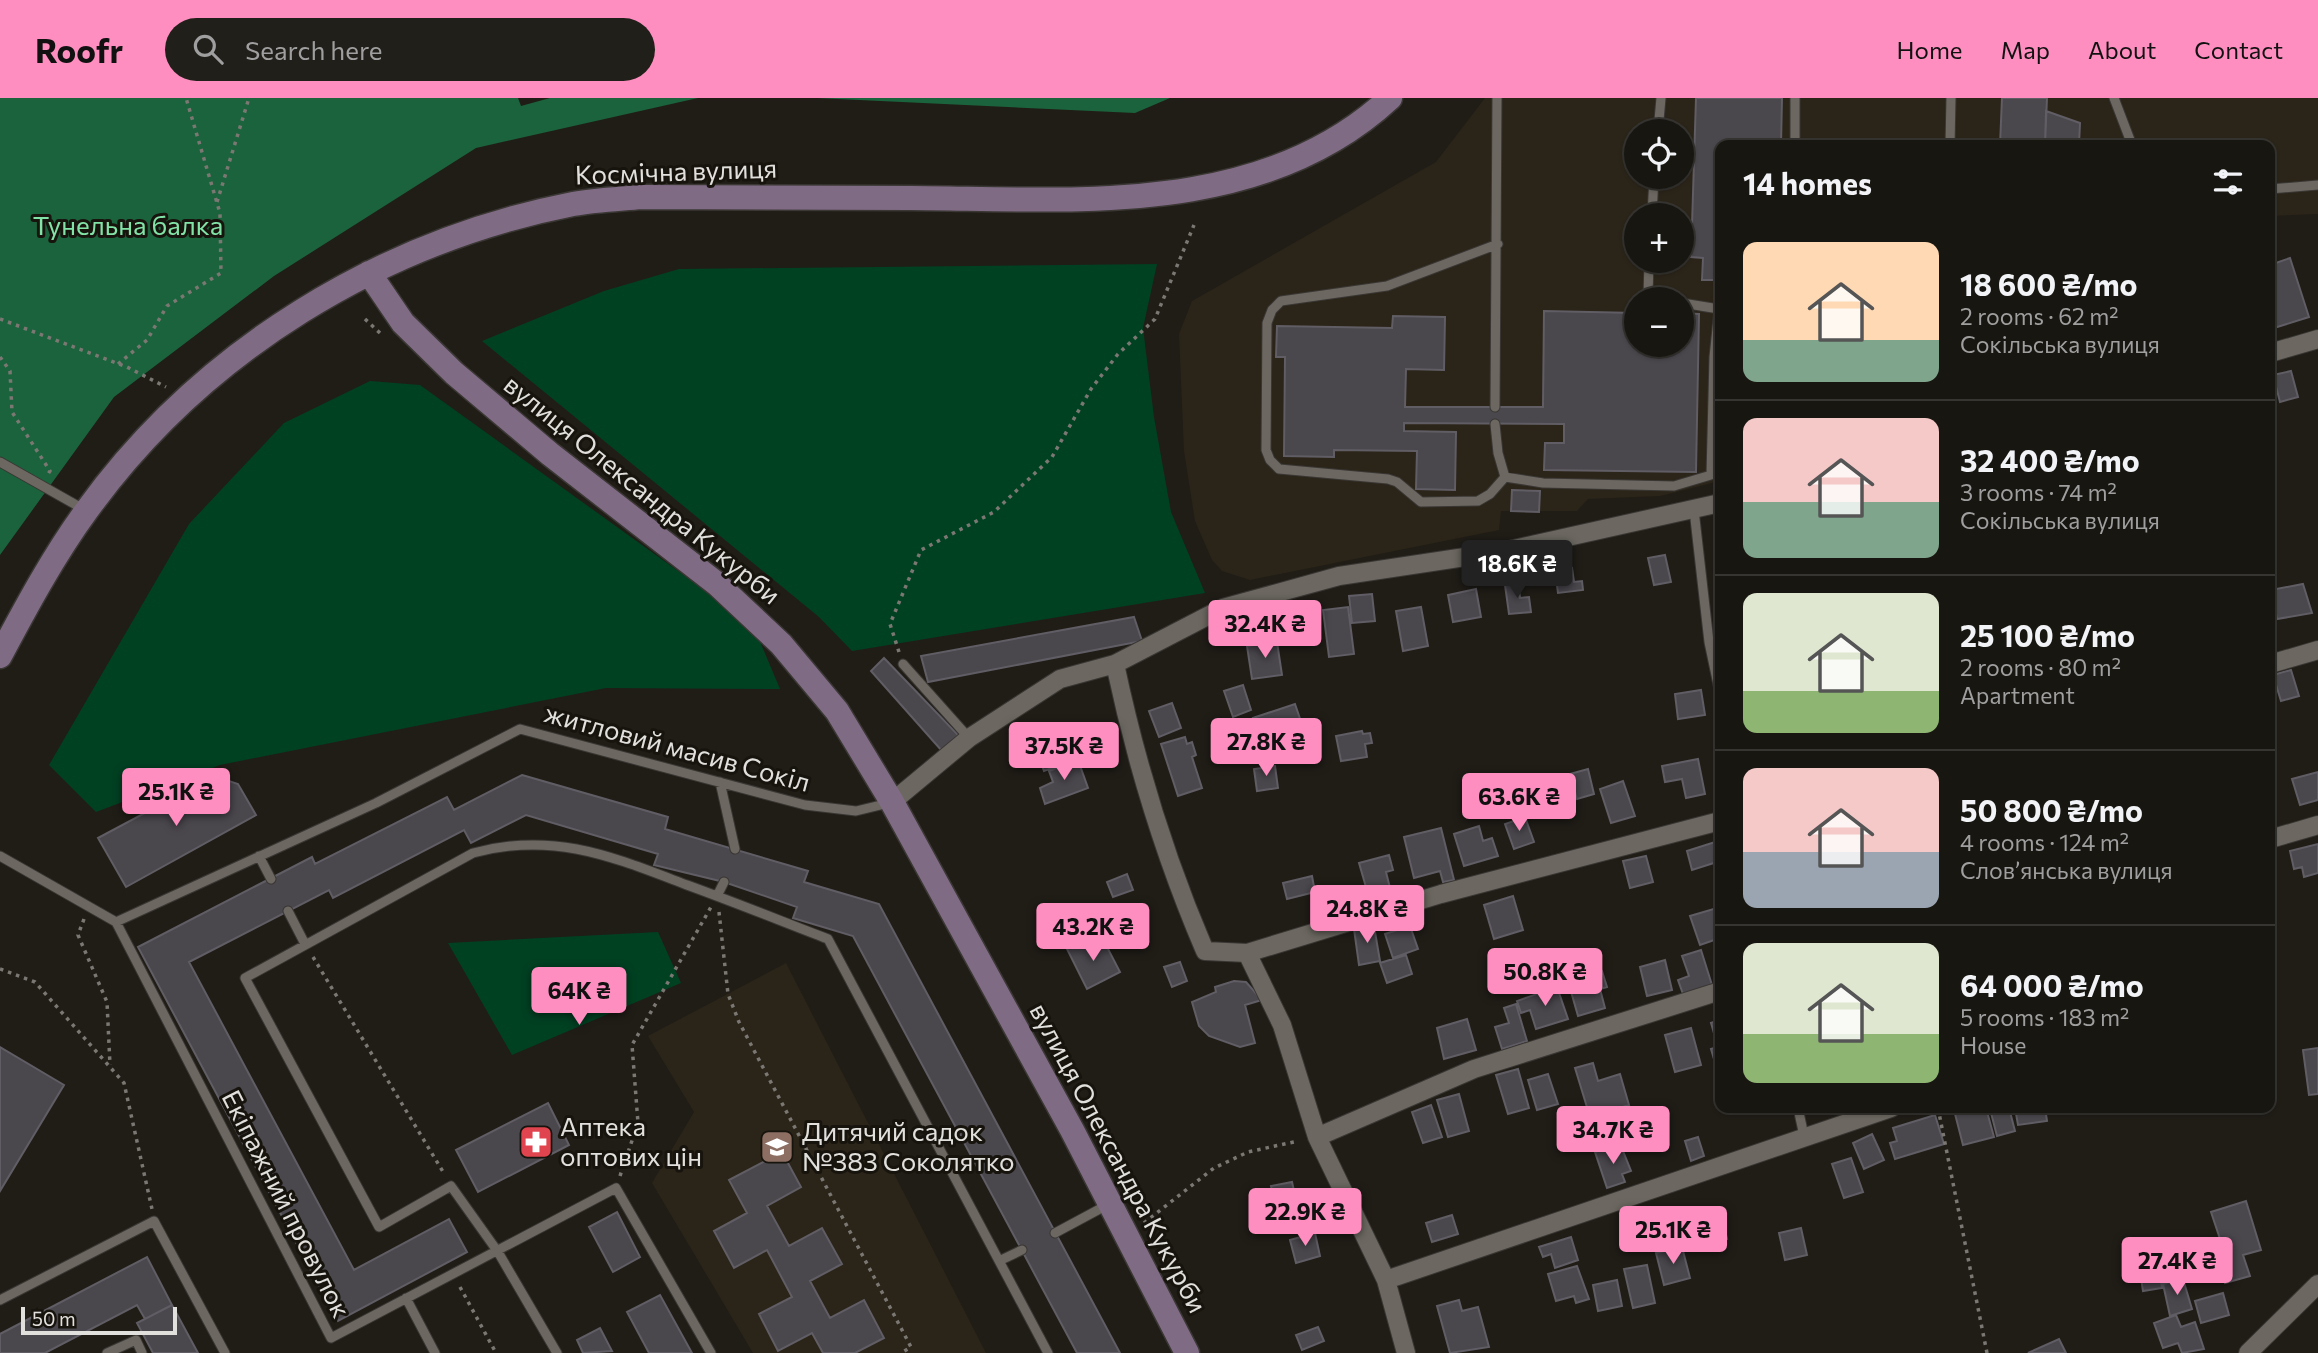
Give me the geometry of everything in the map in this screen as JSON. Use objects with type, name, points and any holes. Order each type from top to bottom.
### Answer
[{"type":"main road","name":"Космічна вулиця","points":[[0,656],[86,511],[132,454],[184,400],[263,334],[369,273],[441,241],[508,219],[576,203],[641,197],[1077,200],[1197,190],[1239,179],[1320,148],[1349,132],[1390,98]]},
{"type":"main road","name":"вулиця Олександра Кукурби","points":[[369,273],[403,323],[454,373],[550,454],[718,584],[781,644],[837,711],[892,802],[1072,1130],[1187,1353]]},
{"type":"street","points":[[2275,352],[2318,339]]},
{"type":"street","points":[[892,802],[969,738],[1060,679],[1115,664],[1223,608],[1339,576],[1505,551],[1715,504]]},
{"type":"street","points":[[2275,663],[2318,650]]},
{"type":"street","points":[[1115,664],[1131,738],[1167,857],[1205,951],[1247,953],[1441,894],[1715,822]]},
{"type":"street","points":[[2275,838],[2318,825]]},
{"type":"street","points":[[1247,953],[1282,1025],[1317,1137],[1386,1280],[1406,1353]]},
{"type":"street","points":[[1317,1137],[1474,1069],[1715,993]]},
{"type":"street","points":[[1386,1280],[1876,1113]]},
{"type":"street","points":[[2248,1353],[2318,1284]]},
{"type":"lane","points":[[1495,407],[1497,98]]},
{"type":"lane","points":[[1659,119],[1661,98]]},
{"type":"lane","points":[[1795,98],[1795,140]]},
{"type":"lane","points":[[1951,98],[1951,140]]},
{"type":"lane","points":[[2114,98],[2130,140]]},
{"type":"lane","points":[[2275,189],[2318,186]]},
{"type":"lane","points":[[1498,244],[1387,286],[1281,301],[1272,310],[1267,323],[1266,450],[1270,460],[1279,469],[1388,479],[1397,482],[1421,502],[1478,501],[1490,494],[1505,477]]},
{"type":"lane","points":[[1694,305],[1715,308]]},
{"type":"lane","points":[[1505,477],[1543,483],[1674,486],[1711,475],[1715,392]]},
{"type":"lane","points":[[1495,424],[1498,453],[1505,477]]},
{"type":"lane","points":[[0,462],[86,511]]},
{"type":"lane","points":[[1694,510],[1709,642],[1715,670]]},
{"type":"lane","points":[[903,664],[969,738]]},
{"type":"lane","name":"житловий масив Сокіл","points":[[116,922],[376,803],[520,729],[817,807],[856,811],[892,802]]},
{"type":"lane","points":[[720,782],[735,849]]},
{"type":"lane","points":[[557,1353],[498,1252],[452,1186],[379,1227],[244,978],[474,853],[505,844],[537,843],[599,852],[828,939],[1048,1353]]},
{"type":"lane","points":[[0,856],[116,922]]},
{"type":"lane","points":[[259,856],[271,879]]},
{"type":"lane","points":[[717,896],[724,882]]},
{"type":"lane","points":[[288,911],[305,944]]},
{"type":"lane","name":"Екіпажний провулок","points":[[116,922],[331,1338],[616,1188]]},
{"type":"lane","points":[[1799,1113],[1804,1136]]},
{"type":"lane","points":[[616,1188],[711,1353]]},
{"type":"lane","points":[[1055,1233],[1109,1204]]},
{"type":"lane","points":[[0,1300],[155,1221],[225,1353]]},
{"type":"lane","points":[[1001,1261],[1022,1250]]},
{"type":"lane","points":[[406,1298],[435,1353]]},
{"type":"lane","points":[[107,1353],[136,1340],[142,1353]]},
{"type":"path","points":[[118,364],[147,340],[167,306],[221,273],[220,213],[186,98]]},
{"type":"path","points":[[216,202],[249,98]]},
{"type":"path","points":[[903,664],[890,624],[921,550],[994,512],[1052,457],[1091,389],[1118,354],[1155,319],[1194,225]]},
{"type":"path","points":[[0,319],[160,382],[184,400]]},
{"type":"path","points":[[0,357],[10,370],[12,412],[50,471],[42,485]]},
{"type":"path","points":[[616,1188],[638,1124],[632,1045],[717,896]]},
{"type":"path","points":[[717,896],[728,994],[739,1021],[912,1347],[901,1353]]},
{"type":"path","points":[[89,906],[78,935],[107,1002],[110,1067]]},
{"type":"path","points":[[305,944],[452,1186]]},
{"type":"path","points":[[0,969],[35,982],[124,1083],[155,1221]]},
{"type":"path","points":[[1939,1113],[1987,1353]]},
{"type":"path","points":[[1125,1237],[1214,1168],[1248,1152],[1317,1137]]},
{"type":"path","points":[[452,1272],[496,1353]]},
{"type":"shaded area","points":[[1485,98],[2318,98],[2318,214],[2275,216],[2275,140],[1715,140],[1715,482],[1660,496],[1588,499],[1577,511],[1501,511],[1499,530],[1250,580],[1222,571],[1212,560],[1195,521],[1184,451],[1179,334],[1192,301],[1436,162]]},
{"type":"shaded area","name":"Дитячий садок №383 Соколятко","points":[[786,963],[986,1353],[753,1353],[652,1183],[694,1112],[648,1036]]},
{"type":"green space","name":"Тунельна балка","points":[[0,98],[518,98],[521,106],[550,98],[698,98],[476,148],[274,276],[114,397],[0,555]]},
{"type":"green space","points":[[817,98],[1170,98],[1135,113]]},
{"type":"green space","points":[[1157,264],[1143,328],[1154,417],[1171,512],[1205,593],[852,651],[819,617],[482,341],[604,291],[679,269]]},
{"type":"green space","points":[[370,381],[420,385],[753,625],[780,689],[606,688],[220,765],[96,812],[49,765],[189,524],[284,423]]},
{"type":"green space","points":[[658,932],[681,983],[512,1055],[448,943]]},
{"type":"building","points":[[1696,98],[1782,98],[1781,140],[1715,140],[1715,280],[1702,280],[1703,258],[1694,257]]},
{"type":"building","points":[[2002,98],[2047,98],[2045,140],[2000,140]]},
{"type":"building","points":[[2046,111],[2080,123],[2079,140],[2045,140]]},
{"type":"building","points":[[2290,258],[2309,317],[2275,328],[2275,263]]},
{"type":"building","points":[[1544,311],[1624,313],[1624,357],[1694,357],[1694,314],[1699,314],[1696,472],[1544,470],[1545,443],[1564,443],[1564,424],[1404,423],[1404,431],[1456,432],[1455,490],[1416,489],[1417,451],[1334,450],[1334,457],[1284,456],[1285,357],[1276,357],[1277,326],[1392,328],[1393,316],[1445,317],[1444,370],[1406,369],[1405,407],[1543,407]]},
{"type":"building","points":[[2291,371],[2298,397],[2280,402],[2275,375]]},
{"type":"building","points":[[1512,490],[1540,491],[1539,512],[1511,511]]},
{"type":"building","points":[[1665,555],[1671,582],[1654,585],[1648,558]]},
{"type":"building","points":[[1572,568],[1574,582],[1582,581],[1583,590],[1558,593],[1555,571]]},
{"type":"building","points":[[1518,583],[1520,598],[1529,597],[1531,612],[1509,614],[1505,585]]},
{"type":"building","points":[[2303,584],[2312,613],[2277,619],[2275,589]]},
{"type":"building","points":[[1476,589],[1481,617],[1453,622],[1448,595]]},
{"type":"building","points":[[1372,594],[1375,621],[1352,623],[1349,596]]},
{"type":"building","points":[[1348,607],[1354,654],[1329,657],[1323,610]]},
{"type":"building","points":[[1421,607],[1428,646],[1403,651],[1396,611]]},
{"type":"building","points":[[1134,617],[1142,641],[928,682],[921,656]]},
{"type":"building","points":[[1277,642],[1282,675],[1252,679],[1247,646]]},
{"type":"building","points":[[884,658],[958,735],[942,751],[871,671]]},
{"type":"building","points":[[2291,670],[2299,696],[2281,701],[2275,674]]},
{"type":"building","points":[[1243,685],[1251,710],[1233,717],[1224,691]]},
{"type":"building","points":[[1701,690],[1705,715],[1678,719],[1675,694]]},
{"type":"building","points":[[1172,703],[1181,728],[1159,737],[1149,711]]},
{"type":"building","points":[[1295,704],[1308,742],[1266,756],[1253,718]]},
{"type":"building","points":[[1362,731],[1363,734],[1370,733],[1372,743],[1365,744],[1367,757],[1341,761],[1336,736]]},
{"type":"building","points":[[1185,737],[1187,744],[1192,742],[1196,755],[1192,757],[1202,788],[1178,796],[1161,744]]},
{"type":"building","points":[[1053,750],[1058,766],[1044,771],[1038,755]]},
{"type":"building","points":[[1698,759],[1705,794],[1686,798],[1682,779],[1665,782],[1662,766]]},
{"type":"building","points":[[1078,760],[1088,788],[1045,804],[1040,788],[1053,782],[1049,771]]},
{"type":"building","points":[[1275,766],[1278,788],[1257,791],[1254,769]]},
{"type":"building","points":[[1588,769],[1594,794],[1577,799],[1570,774]]},
{"type":"building","points":[[2318,772],[2318,800],[2300,805],[2292,779]]},
{"type":"building","points":[[522,775],[668,817],[665,829],[808,871],[804,882],[879,904],[1120,1353],[1077,1353],[853,936],[793,918],[797,907],[724,882],[654,865],[658,854],[526,815],[471,843],[464,830],[333,898],[329,890],[189,962],[354,1270],[449,1219],[467,1252],[338,1321],[138,947],[312,857],[315,864],[447,797],[454,810]]},
{"type":"building","points":[[214,776],[238,784],[256,815],[126,887],[98,838]]},
{"type":"building","points":[[1623,781],[1635,816],[1611,823],[1600,789]]},
{"type":"building","points":[[1525,817],[1534,842],[1514,849],[1505,824]]},
{"type":"building","points":[[1479,826],[1483,841],[1492,838],[1498,856],[1464,866],[1454,834]]},
{"type":"building","points":[[1441,828],[1454,880],[1443,882],[1440,871],[1414,878],[1404,837]]},
{"type":"building","points":[[1715,842],[1715,863],[1692,870],[1687,851]]},
{"type":"building","points":[[2318,844],[2318,873],[2304,877],[2302,867],[2294,869],[2290,851]]},
{"type":"building","points":[[1389,855],[1393,870],[1386,872],[1390,888],[1368,894],[1359,863]]},
{"type":"building","points":[[1646,856],[1653,882],[1630,888],[1623,861]]},
{"type":"building","points":[[1127,874],[1133,890],[1113,897],[1107,882]]},
{"type":"building","points":[[1312,876],[1315,892],[1287,899],[1283,883]]},
{"type":"building","points":[[1513,896],[1523,930],[1494,939],[1484,905]]},
{"type":"building","points":[[1715,909],[1715,940],[1700,945],[1690,916]]},
{"type":"building","points":[[1374,926],[1380,961],[1359,965],[1354,929]]},
{"type":"building","points":[[1410,926],[1418,949],[1393,958],[1385,934]]},
{"type":"building","points":[[1087,939],[1092,950],[1105,943],[1120,972],[1087,989],[1067,949]]},
{"type":"building","points":[[1701,950],[1712,985],[1683,994],[1678,980],[1689,976],[1682,956]]},
{"type":"building","points":[[1406,955],[1412,974],[1387,983],[1380,963]]},
{"type":"building","points":[[1665,960],[1672,990],[1647,996],[1640,967]]},
{"type":"building","points":[[1180,962],[1187,981],[1172,987],[1164,967]]},
{"type":"building","points":[[1602,971],[1607,987],[1600,989],[1605,1008],[1578,1016],[1568,981]]},
{"type":"building","points":[[1234,981],[1246,982],[1262,1000],[1245,1005],[1255,1043],[1240,1047],[1209,1036],[1199,1026],[1192,1002],[1216,992],[1215,987]]},
{"type":"building","points":[[1557,987],[1568,1019],[1536,1029],[1530,1010],[1521,1013],[1517,1001]]},
{"type":"building","points":[[1516,1004],[1527,1041],[1502,1049],[1495,1027],[1509,1023],[1504,1008]]},
{"type":"building","points":[[1467,1019],[1476,1050],[1444,1059],[1437,1028]]},
{"type":"building","points":[[1691,1028],[1701,1065],[1675,1072],[1665,1035]]},
{"type":"building","points":[[0,1047],[64,1085],[0,1191]]},
{"type":"building","points":[[2318,1048],[2318,1094],[2309,1095],[2303,1050]]},
{"type":"building","points":[[1593,1063],[1598,1081],[1620,1074],[1629,1105],[1590,1117],[1575,1068]]},
{"type":"building","points":[[1518,1069],[1529,1108],[1508,1114],[1496,1075]]},
{"type":"building","points":[[1548,1074],[1558,1104],[1537,1110],[1528,1080]]},
{"type":"building","points":[[1459,1094],[1469,1131],[1448,1137],[1437,1100]]},
{"type":"building","points":[[548,1103],[569,1145],[478,1192],[456,1150]]},
{"type":"building","points":[[1431,1105],[1442,1137],[1423,1143],[1412,1112]]},
{"type":"building","points":[[1955,1113],[1987,1113],[1994,1137],[1963,1145]]},
{"type":"building","points":[[1991,1113],[2010,1113],[2015,1131],[1997,1136]]},
{"type":"building","points":[[2016,1113],[2046,1113],[2047,1121],[2018,1125]]},
{"type":"building","points":[[1935,1115],[1944,1144],[1895,1159],[1890,1143],[1897,1141],[1893,1128]]},
{"type":"building","points":[[1872,1134],[1884,1160],[1864,1169],[1853,1143]]},
{"type":"building","points":[[1698,1137],[1704,1156],[1691,1161],[1685,1141]]},
{"type":"building","points":[[1612,1146],[1615,1154],[1623,1151],[1631,1171],[1622,1174],[1625,1182],[1607,1188],[1595,1152]]},
{"type":"building","points":[[782,1152],[801,1187],[767,1206],[789,1246],[822,1228],[842,1264],[810,1281],[830,1318],[864,1300],[884,1338],[855,1353],[823,1353],[812,1333],[778,1351],[759,1314],[792,1297],[767,1250],[734,1268],[714,1231],[747,1213],[729,1180]]},
{"type":"building","points":[[1851,1158],[1863,1192],[1844,1198],[1832,1164]]},
{"type":"building","points":[[1292,1182],[1295,1195],[1286,1198],[1288,1206],[1276,1209],[1271,1186]]},
{"type":"building","points":[[2246,1201],[2261,1250],[2243,1255],[2250,1276],[2225,1283],[2218,1260],[2226,1257],[2211,1212]]},
{"type":"building","points":[[617,1212],[640,1257],[613,1272],[589,1227]]},
{"type":"building","points":[[1721,1212],[1727,1239],[1697,1245],[1691,1218]]},
{"type":"building","points":[[1452,1215],[1458,1234],[1432,1242],[1426,1223]]},
{"type":"building","points":[[1801,1228],[1807,1255],[1785,1260],[1779,1233]]},
{"type":"building","points":[[1315,1233],[1320,1256],[1296,1263],[1290,1240]]},
{"type":"building","points":[[1571,1237],[1578,1260],[1555,1268],[1551,1254],[1543,1257],[1539,1247]]},
{"type":"building","points":[[1682,1247],[1690,1278],[1664,1285],[1656,1253]]},
{"type":"building","points":[[147,1257],[172,1305],[145,1319],[137,1305],[45,1353],[0,1353],[0,1334]]},
{"type":"building","points":[[2158,1261],[2162,1288],[2143,1291],[2139,1265]]},
{"type":"building","points":[[1647,1265],[1655,1303],[1633,1308],[1624,1269]]},
{"type":"building","points":[[1577,1266],[1589,1299],[1576,1303],[1574,1296],[1556,1301],[1548,1274]]},
{"type":"building","points":[[2183,1279],[2192,1309],[2170,1316],[2163,1284]]},
{"type":"building","points":[[1617,1280],[1622,1306],[1598,1311],[1593,1285]]},
{"type":"building","points":[[2223,1293],[2229,1315],[2201,1323],[2195,1301]]},
{"type":"building","points":[[660,1295],[692,1353],[649,1353],[627,1312]]},
{"type":"building","points":[[1459,1300],[1462,1311],[1478,1307],[1489,1347],[1450,1353],[1437,1306]]},
{"type":"building","points":[[172,1305],[198,1353],[153,1353],[137,1323]]},
{"type":"building","points":[[2176,1315],[2181,1327],[2195,1322],[2204,1349],[2182,1353],[2178,1343],[2163,1348],[2154,1323]]},
{"type":"building","points":[[1318,1327],[1324,1341],[1302,1350],[1296,1335]]},
{"type":"building","points":[[600,1328],[612,1351],[583,1353],[577,1340]]},
{"type":"building","points":[[2059,1339],[2066,1353],[2028,1353]]},
{"type":"place","name":"Аптека оптових цін","points":[[536,1142]]},
{"type":"place","name":"Дитячий садок №383 Соколятко","points":[[777,1147]]}]
